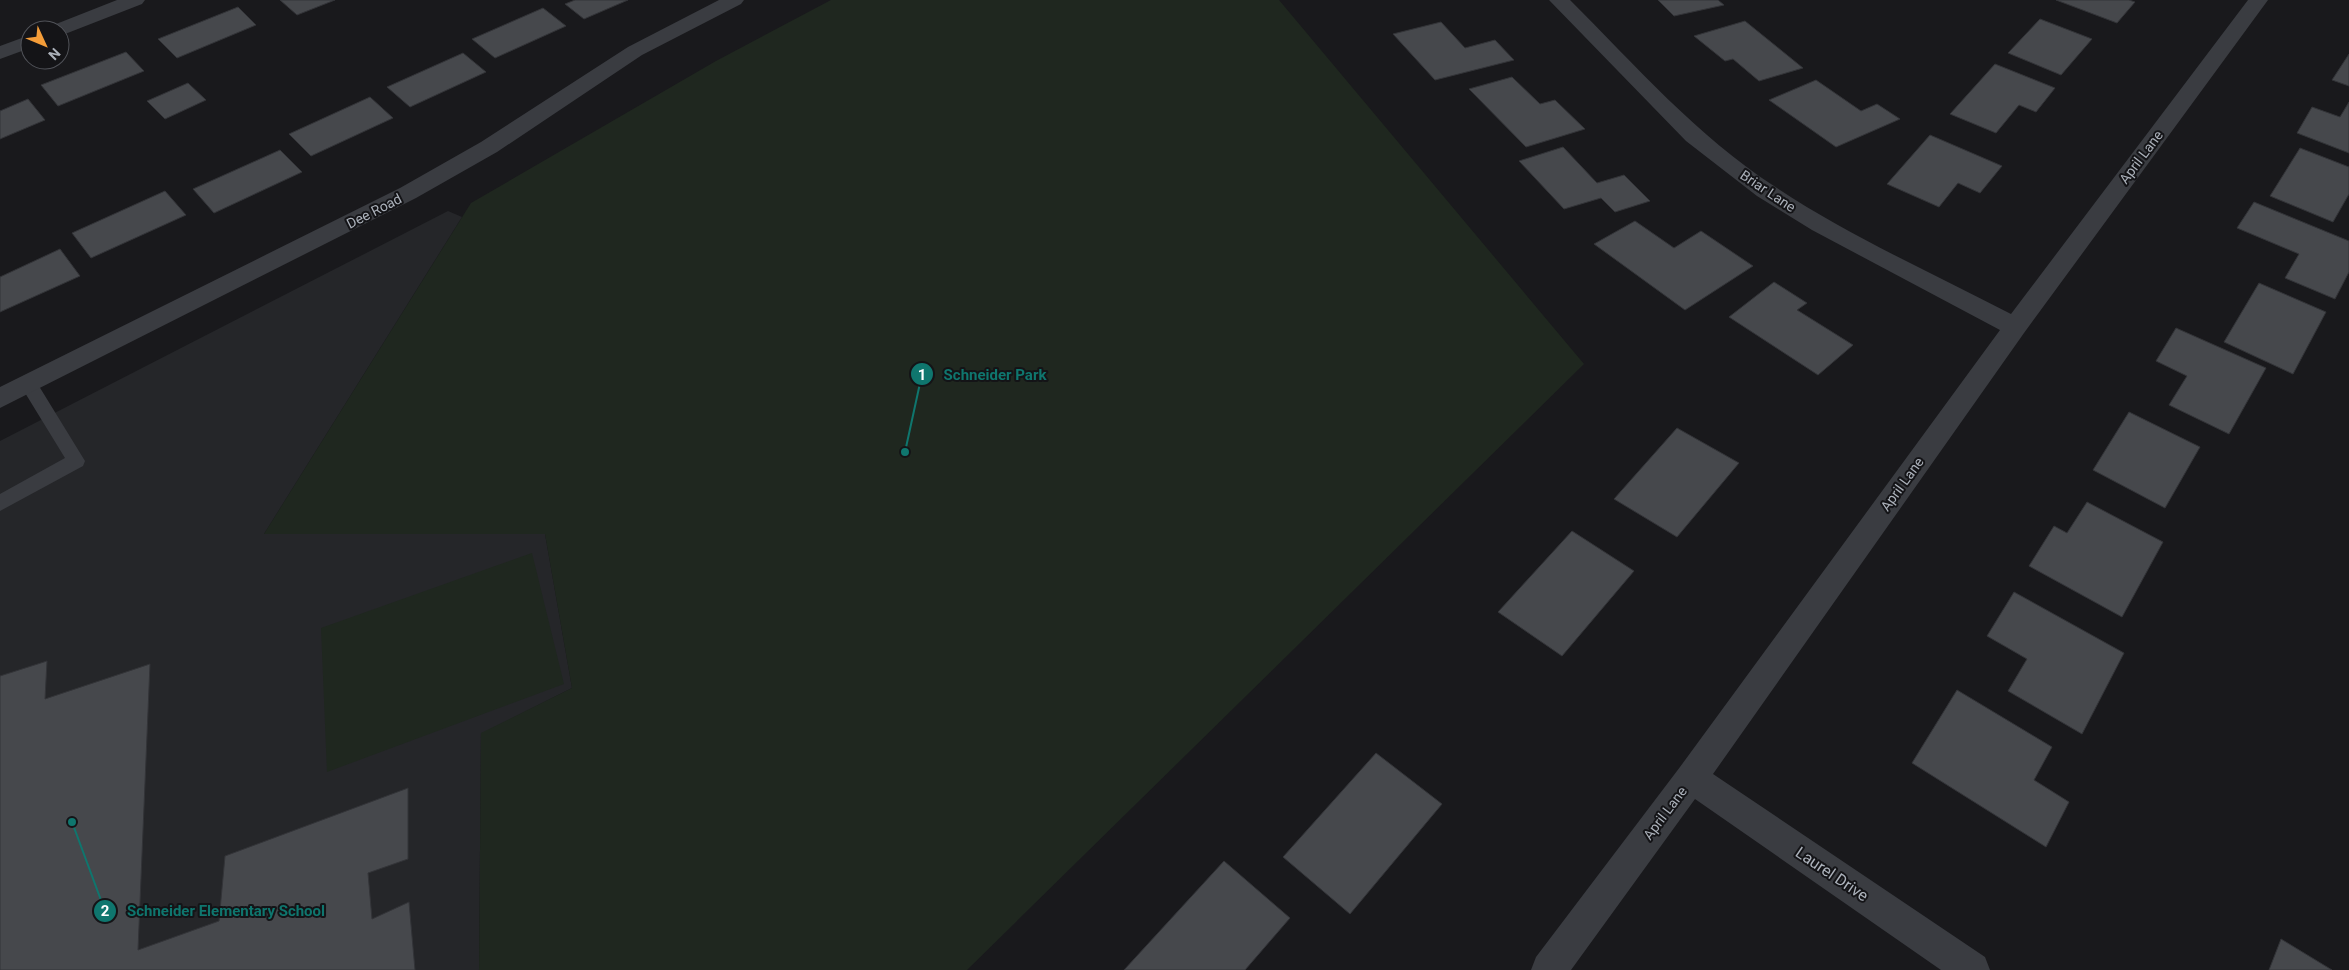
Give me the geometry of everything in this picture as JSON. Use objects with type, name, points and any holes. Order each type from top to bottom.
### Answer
[{"type":"street","points":[[70,25],[134,0]]},
{"type":"street","name":"Dee Road","points":[[0,398],[408,193],[489,147],[635,51],[734,0]]},
{"type":"street","name":"Briar Lane","points":[[1559,0],[1694,136],[1765,191],[1820,225],[2015,327]]},
{"type":"street","name":"April Lane","points":[[1549,970],[1692,778],[2015,327],[2258,0]]},
{"type":"street","points":[[0,53],[20,45]]},
{"type":"street","name":"Laurel Drive","points":[[1692,778],[1972,970]]},
{"type":"lane","points":[[0,503],[76,461],[28,383]]},
{"type":"shaded area","points":[[831,0],[1279,0],[1584,364],[967,970],[479,970],[481,733],[572,688],[545,534],[264,534],[471,203],[716,61]]},
{"type":"shaded area","points":[[448,211],[462,217],[264,534],[545,534],[572,688],[481,734],[479,970],[0,970],[0,441]]},
{"type":"shaded area","points":[[532,553],[564,684],[327,772],[321,628]]},
{"type":"building","points":[[280,0],[335,0],[297,15]]},
{"type":"building","points":[[575,0],[628,0],[584,19],[565,4]]},
{"type":"building","points":[[1658,0],[1718,0],[1724,5],[1674,16]]},
{"type":"building","points":[[2056,0],[2129,0],[2135,2],[2117,23]]},
{"type":"building","points":[[238,7],[256,25],[177,58],[158,39]]},
{"type":"building","points":[[543,8],[566,26],[495,58],[472,39]]},
{"type":"building","points":[[2040,19],[2092,39],[2061,75],[2008,53]]},
{"type":"building","points":[[1745,21],[1803,68],[1759,81],[1733,59],[1725,61],[1694,36]]},
{"type":"building","points":[[1441,22],[1465,48],[1495,40],[1514,60],[1435,80],[1393,34]]},
{"type":"building","points":[[126,52],[144,71],[58,106],[41,85]]},
{"type":"building","points":[[463,53],[486,72],[410,107],[387,87]]},
{"type":"building","points":[[2349,54],[2349,86],[2332,80]]},
{"type":"building","points":[[1995,64],[2055,88],[2036,112],[2019,105],[1996,133],[1950,114]]},
{"type":"building","points":[[1512,77],[1540,104],[1555,100],[1585,129],[1526,147],[1469,89]]},
{"type":"building","points":[[1816,80],[1861,111],[1877,104],[1900,119],[1836,147],[1769,100]]},
{"type":"building","points":[[188,83],[206,100],[165,119],[147,101]]},
{"type":"building","points":[[370,97],[393,118],[311,156],[289,134]]},
{"type":"building","points":[[28,99],[45,120],[0,139],[0,111]]},
{"type":"building","points":[[2349,102],[2349,153],[2297,133],[2312,107],[2340,117]]},
{"type":"building","points":[[1930,135],[2002,166],[1980,193],[1958,183],[1939,207],[1887,184]]},
{"type":"building","points":[[1563,147],[1597,183],[1624,175],[1650,201],[1615,212],[1601,198],[1564,209],[1519,161]]},
{"type":"building","points":[[2300,148],[2349,167],[2349,194],[2333,222],[2270,196]]},
{"type":"building","points":[[280,150],[302,172],[214,213],[193,189]]},
{"type":"building","points":[[165,191],[186,215],[91,258],[72,233]]},
{"type":"building","points":[[2254,202],[2349,241],[2349,272],[2335,299],[2285,278],[2299,254],[2237,228]]},
{"type":"building","points":[[1635,221],[1674,248],[1701,231],[1753,266],[1685,310],[1594,244]]},
{"type":"building","points":[[60,249],[80,276],[0,312],[0,277]]},
{"type":"building","points":[[1774,282],[1807,303],[1797,310],[1853,345],[1818,375],[1729,317]]},
{"type":"building","points":[[2259,283],[2326,312],[2293,374],[2224,342]]},
{"type":"building","points":[[2176,328],[2266,368],[2229,434],[2169,405],[2187,376],[2156,361]]},
{"type":"building","points":[[2129,412],[2200,447],[2165,508],[2093,470]]},
{"type":"building","points":[[1677,428],[1739,463],[1677,537],[1614,499]]},
{"type":"building","points":[[2087,502],[2163,542],[2122,617],[2029,566],[2054,526],[2067,533]]},
{"type":"building","points":[[1572,531],[1634,571],[1562,656],[1498,612]]},
{"type":"building","points":[[2014,592],[2124,653],[2082,734],[2008,691],[2027,659],[1987,636]]},
{"type":"building","points":[[47,661],[45,699],[150,664],[138,950],[219,921],[225,856],[408,788],[408,859],[368,873],[372,919],[409,902],[415,970],[0,970],[0,676]]},
{"type":"building","points":[[1957,690],[2052,747],[2034,780],[2069,802],[2046,847],[1912,763]]},
{"type":"building","points":[[1376,753],[1442,804],[1350,914],[1283,857]]},
{"type":"building","points":[[1224,861],[1290,918],[1245,970],[1124,970]]},
{"type":"building","points":[[2281,939],[2332,970],[2269,970]]},
{"type":"place","name":"Schneider Park","points":[[905,452]]},
{"type":"place","name":"Schneider Elementary School","points":[[72,822]]}]
